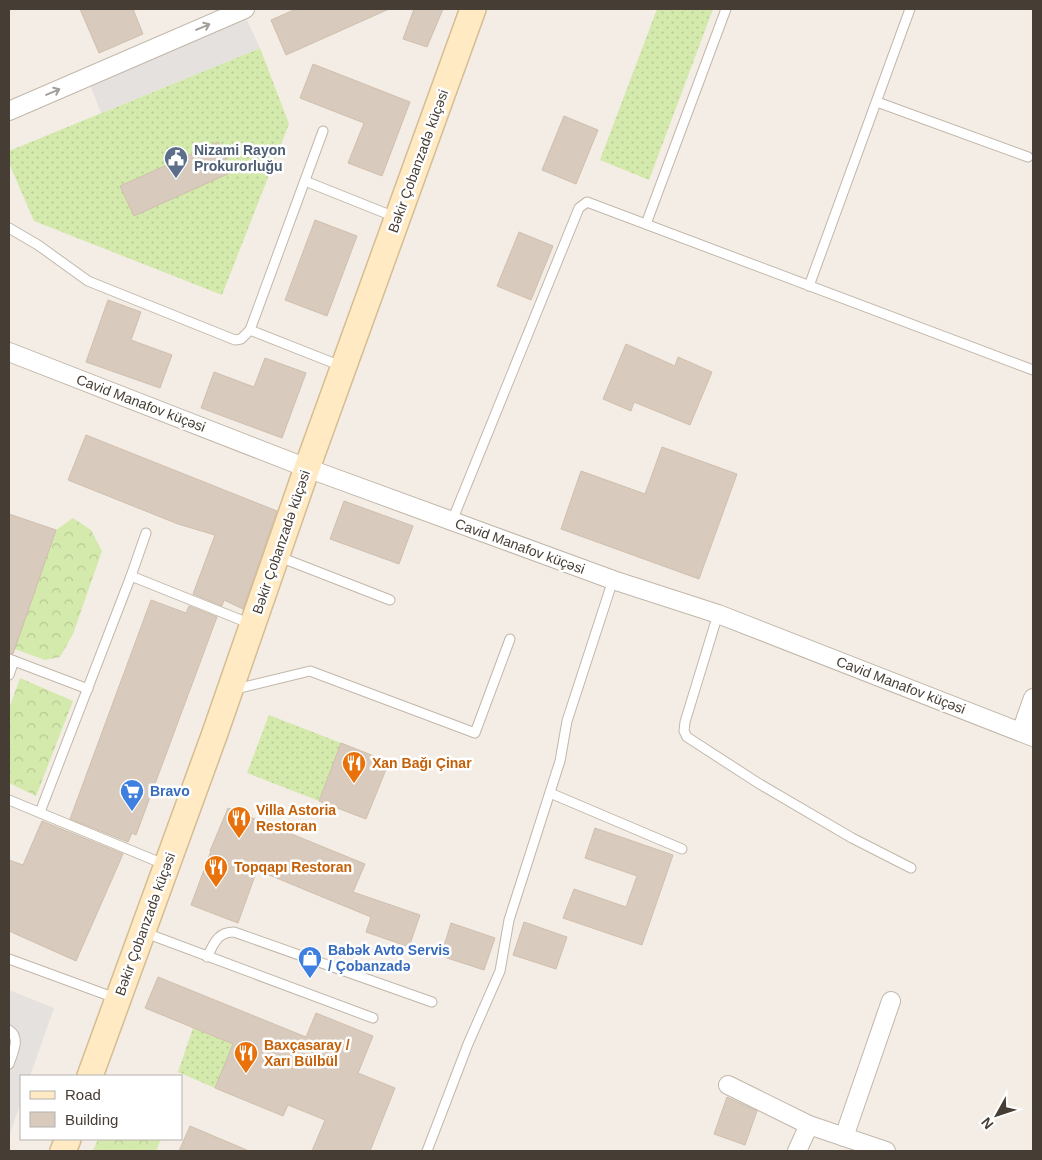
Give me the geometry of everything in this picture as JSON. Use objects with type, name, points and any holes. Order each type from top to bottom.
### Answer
[{"type":"street","points":[[9,111],[245,9]]},
{"type":"street","name":"Bəkir Çobanzadə küçəsi","points":[[90,1075],[230,691],[307,468],[473,9]]},
{"type":"street","name":"Cavid Manafov küçəsi","points":[[9,352],[307,468],[613,580],[718,614],[1027,734]]},
{"type":"street","points":[[1027,734],[1033,698]]},
{"type":"street","points":[[844,1137],[891,1001]]},
{"type":"street","points":[[728,1085],[809,1125],[886,1151]]},
{"type":"street","points":[[797,1151],[809,1125]]},
{"type":"lane","points":[[646,224],[726,9]]},
{"type":"lane","points":[[809,286],[910,9]]},
{"type":"lane","points":[[877,102],[1028,157]]},
{"type":"lane","points":[[9,228],[38,245],[88,281],[235,340],[241,339],[250,330],[323,131]]},
{"type":"lane","points":[[305,181],[397,218]]},
{"type":"lane","points":[[452,521],[579,208],[587,202],[1033,370]]},
{"type":"lane","points":[[250,330],[344,367]]},
{"type":"lane","points":[[40,812],[146,533]]},
{"type":"lane","points":[[277,556],[390,600]]},
{"type":"lane","points":[[131,576],[253,624]]},
{"type":"lane","points":[[427,1151],[468,1044],[500,971],[509,920],[560,761],[566,721],[613,580]]},
{"type":"lane","points":[[718,614],[685,722],[684,731],[687,737],[758,783],[852,838],[911,868]]},
{"type":"lane","points":[[230,691],[310,671],[475,733],[510,639]]},
{"type":"lane","points":[[9,675],[11,660],[88,688]]},
{"type":"lane","points":[[550,794],[682,849]]},
{"type":"lane","points":[[9,800],[166,865]]},
{"type":"lane","points":[[143,932],[373,1018]]},
{"type":"lane","points":[[207,957],[219,936],[225,932],[234,932],[432,1002]]},
{"type":"lane","points":[[9,959],[118,999]]},
{"type":"lane","points":[[9,1030],[15,1036],[16,1042],[9,1064]]},
{"type":"green space","points":[[657,9],[713,9],[649,180],[600,160]]},
{"type":"green space","points":[[260,48],[289,124],[222,295],[34,221],[9,163],[9,151]]},
{"type":"green space","points":[[73,518],[91,530],[102,551],[73,634],[60,657],[45,660],[9,647],[9,630],[19,634],[56,530]]},
{"type":"green space","points":[[20,678],[73,701],[36,796],[9,783],[9,709]]},
{"type":"green space","points":[[269,715],[341,743],[319,801],[247,773]]},
{"type":"green space","points":[[193,1028],[233,1044],[215,1088],[178,1072]]},
{"type":"green space","points":[[98,1140],[161,1140],[156,1151],[93,1151]]},
{"type":"shaded area","points":[[242,10],[260,48],[101,113],[87,77]]},
{"type":"shaded area","points":[[9,990],[54,1008],[30,1075],[20,1075],[20,1104],[9,1137]]},
{"type":"building","points":[[80,9],[133,9],[143,34],[99,53]]},
{"type":"building","points":[[296,9],[389,9],[286,55],[271,20]]},
{"type":"building","points":[[414,9],[443,9],[427,47],[403,39]]},
{"type":"building","points":[[313,64],[410,102],[382,176],[348,163],[364,123],[300,98]]},
{"type":"building","points":[[564,116],[598,130],[576,184],[542,170]]},
{"type":"building","name":"Nizami Rayon Prokurorluğu","points":[[218,142],[232,172],[134,216],[120,186]]},
{"type":"building","points":[[315,220],[357,236],[327,316],[285,300]]},
{"type":"building","points":[[519,232],[553,246],[531,300],[497,286]]},
{"type":"building","points":[[108,300],[141,312],[131,340],[172,355],[160,388],[86,362]]},
{"type":"building","points":[[626,344],[675,366],[678,357],[712,372],[690,425],[634,402],[631,411],[603,399]]},
{"type":"building","points":[[265,358],[306,373],[282,438],[201,408],[214,372],[254,387]]},
{"type":"building","points":[[86,435],[277,511],[243,609],[224,600],[222,606],[193,594],[215,535],[178,524],[68,480]]},
{"type":"building","points":[[662,447],[737,474],[699,579],[561,529],[581,471],[645,494]]},
{"type":"building","points":[[344,501],[413,526],[399,564],[330,539]]},
{"type":"building","points":[[9,514],[56,530],[13,654],[9,653]]},
{"type":"building","points":[[151,600],[186,613],[189,606],[217,617],[136,835],[132,833],[128,842],[70,819]]},
{"type":"building","points":[[341,743],[389,762],[366,819],[319,801]]},
{"type":"building","points":[[228,808],[365,864],[353,892],[420,915],[409,947],[366,932],[371,917],[257,870],[238,923],[191,905]]},
{"type":"building","points":[[42,821],[123,854],[76,961],[9,931],[9,860],[23,865]]},
{"type":"building","points":[[595,828],[673,855],[642,945],[563,918],[574,889],[626,907],[637,876],[585,858]]},
{"type":"building","points":[[524,922],[567,937],[556,969],[513,955]]},
{"type":"building","points":[[451,923],[495,938],[484,970],[441,956]]},
{"type":"building","points":[[158,977],[306,1037],[316,1013],[373,1036],[358,1073],[395,1088],[370,1151],[312,1151],[325,1120],[288,1105],[283,1116],[215,1088],[233,1044],[145,1008]]},
{"type":"building","points":[[727,1097],[757,1111],[745,1145],[714,1134]]},
{"type":"building","points":[[190,1126],[249,1151],[179,1151]]},
{"type":"place","name":"Nizami Rayon Prokurorluğu","points":[[176,179]]},
{"type":"place","name":"Xan Bağı Çinar","points":[[354,784]]},
{"type":"place","name":"Bravo","points":[[132,812]]},
{"type":"place","name":"Villa Astoria Restoran","points":[[239,839]]},
{"type":"place","name":"Topqapı Restoran","points":[[216,888]]},
{"type":"place","name":"Babək Avto Servis / Çobanzadə","points":[[310,979]]},
{"type":"place","name":"Baxçasaray / Xarı Bülbül","points":[[246,1074]]}]
